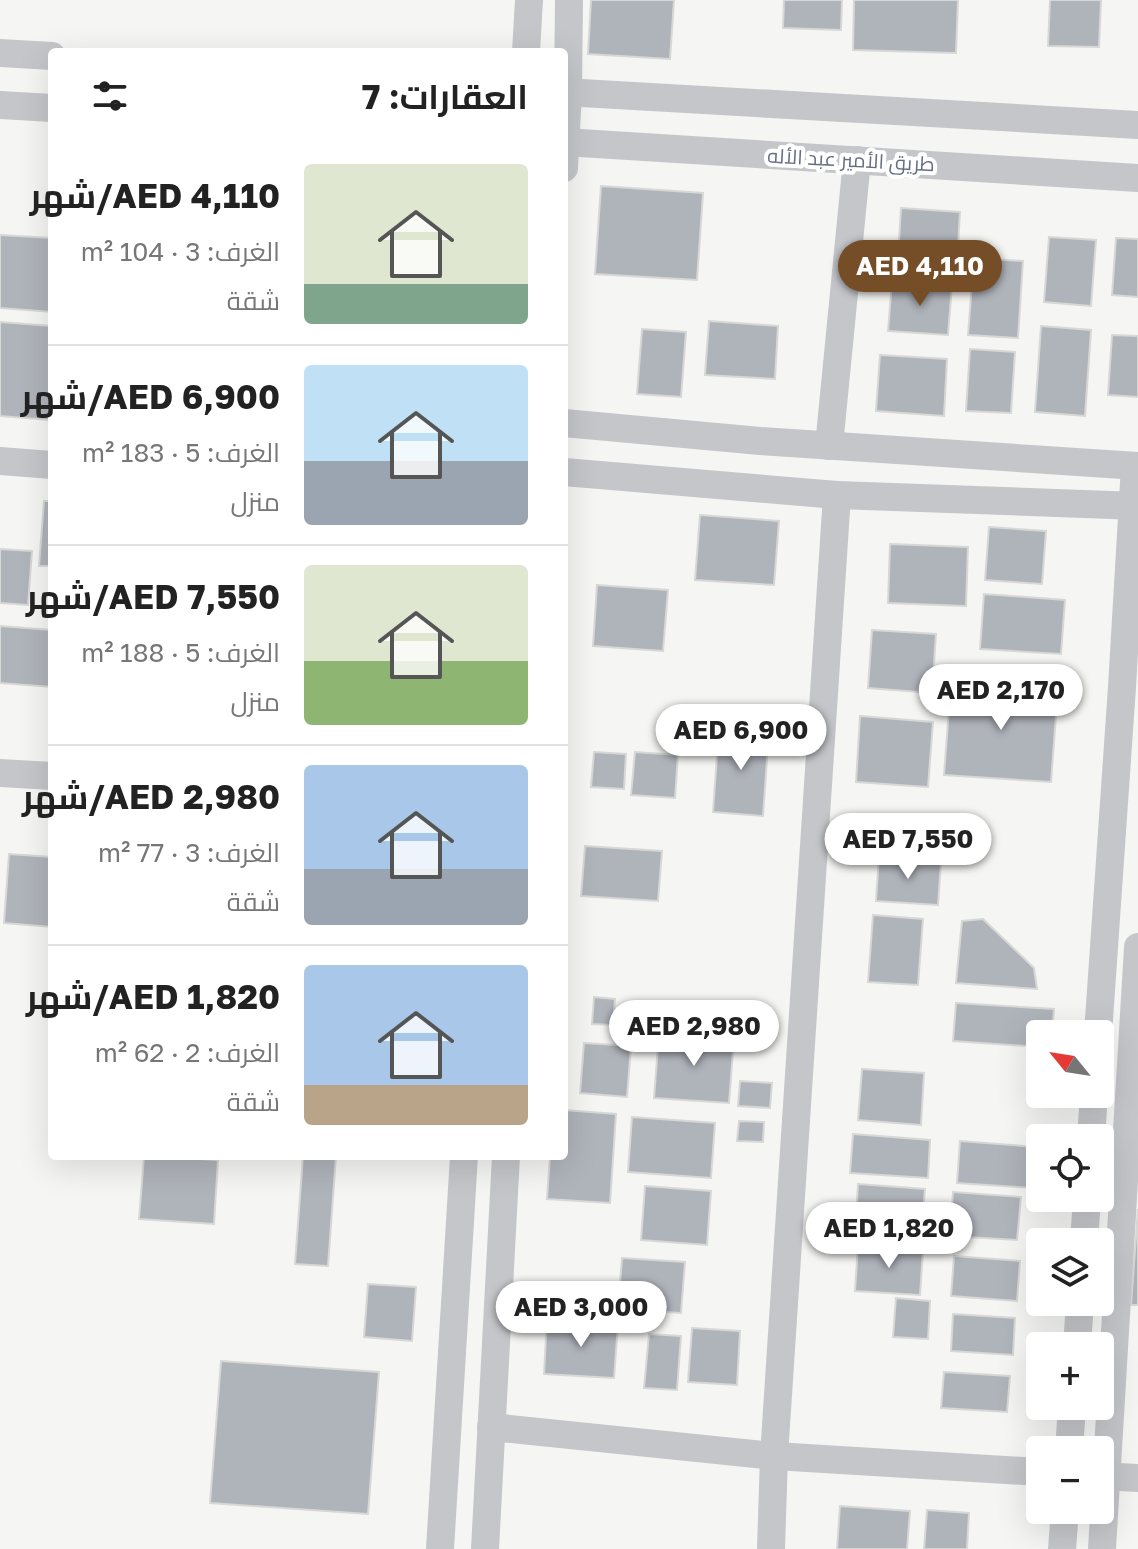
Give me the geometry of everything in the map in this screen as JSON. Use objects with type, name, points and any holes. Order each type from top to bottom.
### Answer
[{"type":"street","points":[[526,48],[529,0]]},
{"type":"street","points":[[567,48],[569,0]]},
{"type":"street","points":[[0,53],[48,56]]},
{"type":"street","points":[[568,92],[1138,125]]},
{"type":"street","points":[[0,105],[48,108]]},
{"type":"street","name":"طريق الأمير عبد الأله","points":[[568,151],[857,160],[1138,178]]},
{"type":"street","points":[[829,446],[857,160]]},
{"type":"street","points":[[568,423],[829,446],[1137,466],[1099,1020]]},
{"type":"street","points":[[0,461],[48,465]]},
{"type":"street","points":[[568,472],[837,495],[1135,506]]},
{"type":"street","points":[[771,1549],[774,1456],[837,495]]},
{"type":"street","points":[[0,773],[48,776]]},
{"type":"street","points":[[1106,1436],[1138,947]]},
{"type":"street","points":[[440,1549],[464,1160]]},
{"type":"street","points":[[485,1549],[506,1160]]},
{"type":"street","points":[[491,1427],[774,1456],[1026,1471]]},
{"type":"street","points":[[1114,1477],[1138,1478]]},
{"type":"street","points":[[1062,1549],[1064,1524]]},
{"type":"street","points":[[1102,1524],[1102,1549]]},
{"type":"building","points":[[591,0],[674,0],[670,59],[588,54]]},
{"type":"building","points":[[784,0],[842,0],[841,30],[783,28]]},
{"type":"building","points":[[854,0],[958,0],[956,53],[853,50]]},
{"type":"building","points":[[1050,0],[1101,0],[1099,47],[1048,46]]},
{"type":"building","points":[[601,186],[703,193],[697,280],[595,274]]},
{"type":"building","points":[[901,208],[960,212],[957,262],[898,258]]},
{"type":"building","points":[[0,235],[48,238],[48,312],[0,308]]},
{"type":"building","points":[[1049,237],[1096,240],[1091,306],[1044,302]]},
{"type":"building","points":[[1116,238],[1138,239],[1138,297],[1112,295]]},
{"type":"building","points":[[974,258],[1023,261],[1018,338],[968,335]]},
{"type":"building","points":[[892,282],[952,285],[948,335],[888,331]]},
{"type":"building","points":[[709,321],[778,326],[775,379],[705,375]]},
{"type":"building","points":[[0,322],[48,326],[48,420],[0,416]]},
{"type":"building","points":[[1041,326],[1091,330],[1085,416],[1035,412]]},
{"type":"building","points":[[642,329],[686,332],[681,397],[637,394]]},
{"type":"building","points":[[1112,335],[1138,336],[1138,397],[1108,395]]},
{"type":"building","points":[[970,349],[1015,352],[1011,413],[966,411]]},
{"type":"building","points":[[880,355],[947,359],[944,416],[876,411]]},
{"type":"building","points":[[44,501],[48,501],[48,566],[39,566]]},
{"type":"building","points":[[700,515],[779,521],[774,585],[695,580]]},
{"type":"building","points":[[989,527],[1046,531],[1042,584],[985,580]]},
{"type":"building","points":[[890,544],[968,547],[966,606],[888,603]]},
{"type":"building","points":[[0,549],[32,551],[28,605],[0,603]]},
{"type":"building","points":[[597,585],[668,590],[663,651],[593,646]]},
{"type":"building","points":[[984,594],[1065,600],[1061,654],[980,649]]},
{"type":"building","points":[[0,626],[48,630],[48,687],[0,683]]},
{"type":"building","points":[[872,630],[936,634],[932,693],[868,688]]},
{"type":"building","points":[[951,682],[1058,689],[1051,782],[944,775]]},
{"type":"building","points":[[860,716],[933,722],[928,787],[856,782]]},
{"type":"building","points":[[719,727],[769,731],[763,816],[713,812]]},
{"type":"building","points":[[594,752],[626,754],[624,789],[591,787]]},
{"type":"building","points":[[635,752],[678,755],[675,798],[631,795]]},
{"type":"building","points":[[585,846],[662,851],[658,901],[581,896]]},
{"type":"building","points":[[9,854],[48,857],[48,927],[4,923]]},
{"type":"building","points":[[879,856],[941,861],[938,905],[876,901]]},
{"type":"building","points":[[873,915],[923,919],[918,985],[868,982]]},
{"type":"building","points":[[983,919],[1034,968],[1037,989],[956,983],[962,921]]},
{"type":"building","points":[[594,997],[615,999],[613,1025],[592,1024]]},
{"type":"building","points":[[956,1003],[1054,1009],[1053,1020],[1026,1020],[1026,1046],[953,1041]]},
{"type":"building","points":[[659,1033],[734,1038],[729,1103],[654,1098]]},
{"type":"building","points":[[584,1043],[631,1046],[627,1097],[580,1093]]},
{"type":"building","points":[[862,1069],[924,1073],[921,1125],[858,1120]]},
{"type":"building","points":[[740,1081],[772,1083],[770,1108],[738,1106]]},
{"type":"building","points":[[568,1110],[616,1114],[610,1203],[547,1199],[550,1160],[568,1160]]},
{"type":"building","points":[[632,1117],[715,1123],[711,1178],[628,1172]]},
{"type":"building","points":[[739,1121],[764,1122],[763,1142],[737,1141]]},
{"type":"building","points":[[853,1134],[930,1140],[928,1178],[850,1173]]},
{"type":"building","points":[[960,1141],[1026,1146],[1026,1188],[957,1183]]},
{"type":"building","points":[[144,1160],[218,1160],[214,1224],[139,1219]]},
{"type":"building","points":[[303,1160],[336,1160],[328,1266],[295,1264]]},
{"type":"building","points":[[858,1184],[925,1189],[921,1237],[855,1232]]},
{"type":"building","points":[[645,1186],[711,1191],[707,1245],[641,1240]]},
{"type":"building","points":[[953,1192],[1021,1197],[1017,1240],[950,1236]]},
{"type":"building","points":[[1138,1209],[1138,1305],[1131,1305]]},
{"type":"building","points":[[858,1245],[923,1250],[920,1295],[855,1291]]},
{"type":"building","points":[[954,1256],[1020,1261],[1017,1301],[951,1296]]},
{"type":"building","points":[[622,1258],[685,1262],[681,1313],[618,1309]]},
{"type":"building","points":[[368,1284],[416,1287],[412,1341],[364,1337]]},
{"type":"building","points":[[896,1298],[930,1301],[928,1339],[893,1337]]},
{"type":"building","points":[[953,1314],[1015,1318],[1013,1355],[951,1351]]},
{"type":"building","points":[[547,1319],[618,1324],[614,1378],[544,1374]]},
{"type":"building","points":[[692,1328],[740,1331],[737,1385],[688,1382]]},
{"type":"building","points":[[649,1334],[681,1336],[677,1390],[644,1388]]},
{"type":"building","points":[[221,1361],[379,1372],[368,1514],[210,1503]]},
{"type":"building","points":[[944,1372],[1010,1376],[1007,1412],[941,1408]]},
{"type":"building","points":[[840,1506],[910,1511],[907,1549],[837,1549]]},
{"type":"building","points":[[927,1510],[969,1513],[967,1549],[924,1549]]}]
